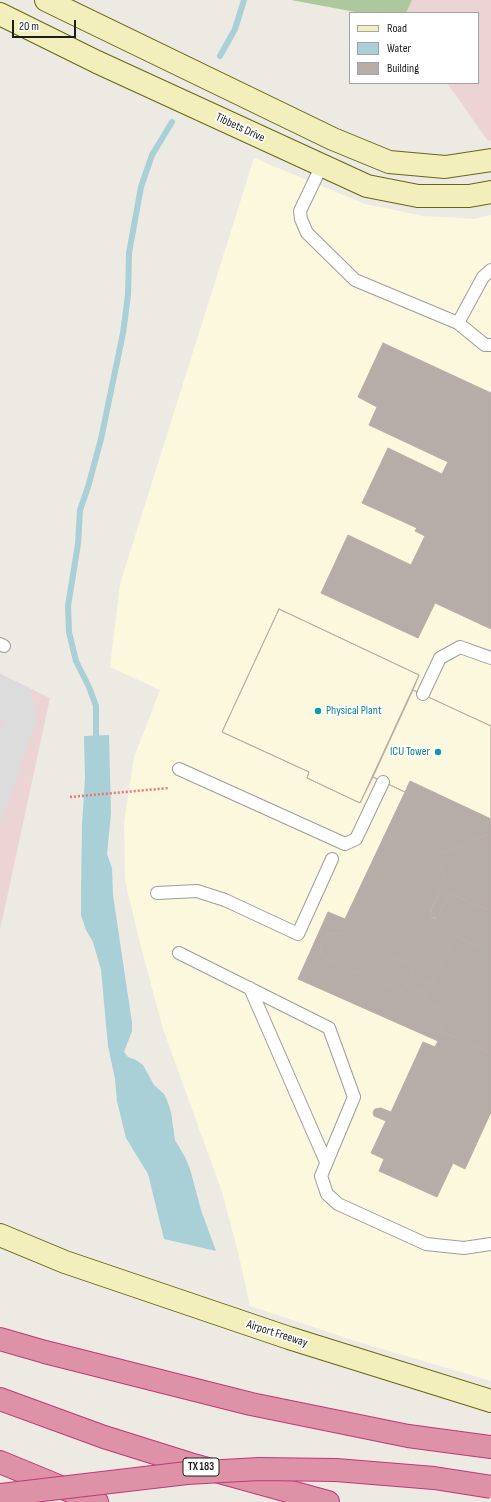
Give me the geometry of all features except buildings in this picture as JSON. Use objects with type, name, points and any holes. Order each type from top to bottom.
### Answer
[{"type":"highway","points":[[0,1339],[45,1352],[251,1404],[408,1436],[491,1447]]},
{"type":"highway","name":"TX 183","points":[[0,1399],[104,1437],[190,1464],[328,1502]]},
{"type":"highway","points":[[0,1462],[97,1502]]},
{"type":"highway","points":[[0,1495],[187,1473],[259,1469],[336,1470],[434,1478],[491,1487]]},
{"type":"street","points":[[46,0],[75,6],[333,139],[389,162],[445,167],[491,160]]},
{"type":"street","name":"Tibbets Drive","points":[[0,14],[97,62],[367,186],[418,196],[469,196],[491,192]]},
{"type":"street","points":[[322,165],[333,139]]},
{"type":"street","name":"Airport Freeway","points":[[0,1235],[65,1262],[289,1338],[491,1401]]},
{"type":"lane","points":[[322,165],[300,211],[301,219],[307,233],[355,280],[458,323],[485,345],[491,345]]},
{"type":"lane","points":[[458,323],[483,277],[491,270]]},
{"type":"lane","points":[[423,694],[440,658],[460,647],[491,658]]},
{"type":"lane","points":[[178,769],[345,844],[356,839],[383,782]]},
{"type":"lane","points":[[157,893],[197,891],[225,900],[298,934],[332,859]]},
{"type":"lane","points":[[179,953],[329,1028],[354,1097],[321,1176],[327,1194],[338,1204],[426,1244],[464,1248],[491,1244]]},
{"type":"lane","points":[[250,988],[326,1162]]},
{"type":"path","points":[[70,797],[169,788]]},
{"type":"shaded area","points":[[412,0],[491,0],[491,140],[488,141],[448,84],[479,84],[479,12],[406,12]]},
{"type":"shaded area","points":[[254,158],[365,204],[424,216],[475,219],[491,215],[491,1381],[352,1340],[250,1306],[239,1256],[222,1192],[163,1029],[125,881],[124,822],[134,757],[160,690],[110,667],[120,584]]},
{"type":"shaded area","points":[[0,674],[50,698],[0,930]]},
{"type":"shaded area","points":[[0,674],[30,688],[37,719],[9,802],[0,822],[0,734],[2,723],[0,718]]},
{"type":"green space","points":[[291,0],[412,0],[406,12],[356,12]]},
{"type":"water","points":[[109,735],[111,813],[107,854],[112,868],[113,895],[132,1023],[132,1031],[124,1052],[128,1057],[143,1065],[154,1085],[164,1094],[167,1100],[171,1112],[175,1140],[190,1169],[201,1210],[216,1251],[164,1239],[148,1174],[126,1138],[117,1101],[115,1079],[108,1046],[101,970],[93,942],[86,930],[81,915],[82,825],[85,777],[84,736]]},
{"type":"waterway","points":[[220,56],[235,29],[244,0]]},
{"type":"waterway","points":[[96,742],[96,706],[89,687],[76,661],[69,632],[68,606],[78,544],[80,510],[101,439],[123,333],[128,295],[129,253],[141,187],[152,155],[172,122]]},
{"type":"place","name":"Physical Plant","points":[[318,711]]},
{"type":"place","name":"ICU Tower","points":[[438,752]]}]
